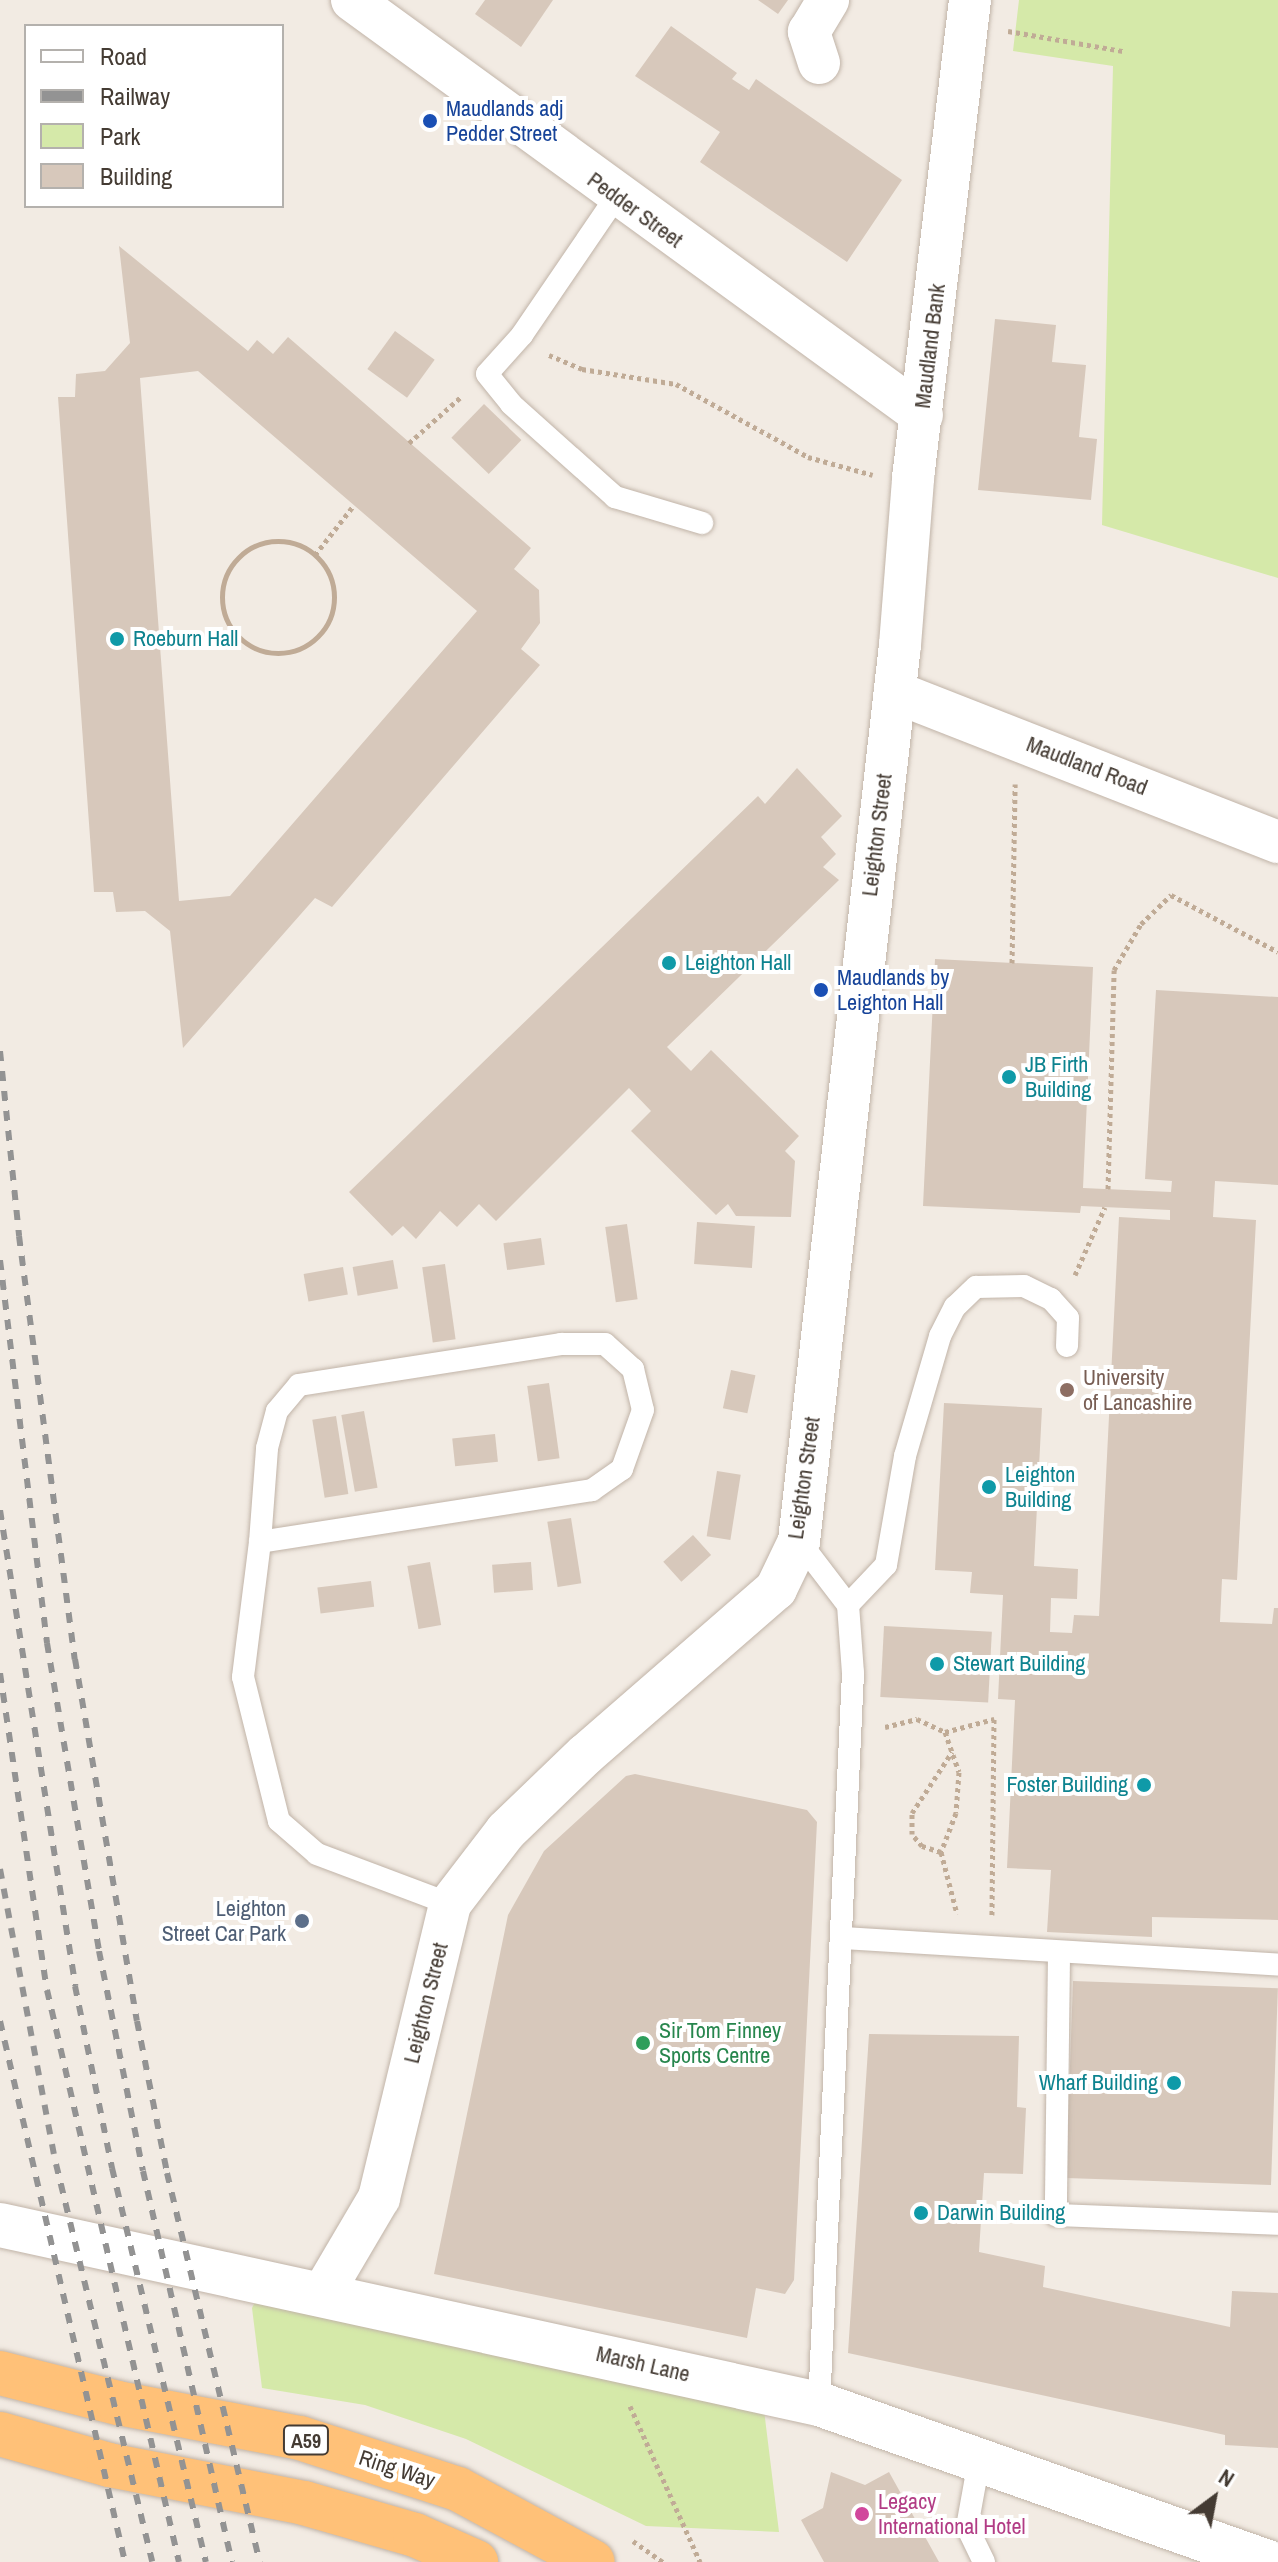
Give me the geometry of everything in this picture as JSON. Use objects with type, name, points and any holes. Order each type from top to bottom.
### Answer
[{"type":"highway","name":"Ring Way","points":[[0,2373],[118,2403],[300,2438],[444,2484],[593,2562]]},
{"type":"highway","points":[[0,2434],[109,2465],[304,2503],[415,2535],[476,2562]]},
{"type":"street","points":[[819,63],[809,32],[828,0]]},
{"type":"street","name":"Pedder Street","points":[[371,5],[616,197],[922,415]]},
{"type":"street","name":"Maudland Bank","points":[[894,696],[912,484],[969,12]]},
{"type":"street","name":"Maudland Road","points":[[894,696],[1278,842]]},
{"type":"street","name":"Leighton Street","points":[[323,2293],[379,2198],[450,1904],[506,1831],[562,1777],[776,1589],[799,1541],[894,696]]},
{"type":"street","name":"Marsh Lane","points":[[0,2225],[323,2293],[819,2404],[1268,2562]]},
{"type":"lane","points":[[616,197],[522,335],[487,374],[511,404],[615,497],[702,523]]},
{"type":"lane","points":[[848,1605],[886,1565],[905,1456],[940,1336],[955,1307],[976,1287],[999,1283],[1024,1286],[1060,1309],[1068,1318],[1067,1346]]},
{"type":"lane","points":[[260,1542],[592,1490],[622,1469],[633,1444],[643,1410],[633,1369],[605,1344],[561,1344],[299,1385],[277,1411],[267,1448],[260,1542],[243,1677],[279,1821],[317,1854],[450,1904]]},
{"type":"lane","points":[[799,1541],[848,1605],[853,1673],[819,2404]]},
{"type":"lane","points":[[842,1938],[1059,1954],[1278,1965]]},
{"type":"lane","points":[[1059,1954],[1056,2215],[1278,2224]]},
{"type":"lane","points":[[979,2461],[967,2527],[984,2562]]},
{"type":"path","points":[[969,12],[1123,51]]},
{"type":"path","points":[[522,335],[553,358],[582,369],[643,376],[699,393],[808,457],[912,484]]},
{"type":"path","points":[[409,443],[487,374]]},
{"type":"path","points":[[315,555],[354,505]]},
{"type":"path","points":[[279,541],[315,555],[334,589],[326,627],[296,651],[277,654],[241,639],[228,624],[222,586],[243,553],[279,541]]},
{"type":"path","points":[[1012,963],[1016,777]]},
{"type":"path","points":[[1108,1189],[1114,970],[1141,924],[1171,895],[1184,897],[1278,952]]},
{"type":"path","points":[[1060,1309],[1105,1207]]},
{"type":"path","points":[[873,1726],[917,1719],[945,1732],[994,1719],[991,1921],[980,1921]]},
{"type":"path","points":[[945,1732],[959,1772],[956,1813],[941,1852],[952,1881],[958,1921]]},
{"type":"path","points":[[941,1852],[922,1846],[912,1834],[912,1813],[952,1752]]},
{"type":"path","points":[[943,1921],[969,1921]]},
{"type":"path","points":[[609,2356],[700,2562]]},
{"type":"green space","points":[[1019,0],[1278,0],[1278,578],[1102,525],[1113,66],[1013,51]]},
{"type":"green space","points":[[266,2281],[764,2410],[779,2532],[646,2526],[466,2439],[365,2405],[262,2388],[252,2308]]},
{"type":"building","points":[[485,0],[553,0],[521,47],[475,14]]},
{"type":"building","points":[[758,0],[788,0],[778,14]]},
{"type":"building","points":[[671,26],[737,73],[732,79],[749,90],[756,79],[902,180],[847,262],[700,162],[720,132],[635,76]]},
{"type":"building","name":"Roeburn Hall","points":[[119,246],[248,351],[257,340],[273,354],[288,337],[531,548],[514,569],[539,590],[540,623],[521,649],[540,665],[332,907],[315,898],[183,1048],[170,931],[145,911],[116,912],[113,892],[94,892],[58,397],[75,397],[76,374],[105,371],[130,343]],"holes":[[[198,371],[477,611],[230,896],[179,901],[140,378]]]},
{"type":"building","points":[[995,319],[1056,325],[1052,362],[1086,365],[1079,437],[1097,439],[1091,500],[978,490]]},
{"type":"building","points":[[395,331],[435,360],[407,398],[367,369]]},
{"type":"building","points":[[484,404],[521,440],[489,474],[451,438]]},
{"type":"building","name":"Leighton Hall","points":[[797,768],[842,816],[821,837],[836,854],[823,867],[839,880],[667,1047],[691,1071],[711,1050],[799,1136],[785,1151],[795,1161],[791,1217],[736,1216],[728,1204],[716,1215],[631,1131],[651,1111],[629,1088],[496,1221],[479,1204],[457,1227],[440,1211],[416,1239],[403,1226],[392,1236],[349,1192],[758,796],[765,804]]},
{"type":"building","points":[[935,959],[1093,967],[1083,1188],[1171,1192],[1172,1181],[1145,1179],[1156,990],[1278,997],[1278,1185],[1215,1181],[1213,1217],[1256,1220],[1237,1580],[1222,1579],[1220,1622],[1272,1624],[1274,1608],[1278,1608],[1278,1920],[1152,1917],[1152,1937],[1047,1932],[1051,1870],[1007,1868],[1015,1700],[998,1699],[1003,1595],[970,1593],[972,1572],[935,1570],[944,1403],[1042,1408],[1034,1566],[1078,1569],[1077,1599],[1051,1598],[1050,1632],[1072,1633],[1074,1615],[1099,1616],[1119,1217],[1170,1220],[1170,1210],[1081,1206],[1080,1213],[923,1206]]},
{"type":"building","points":[[697,1222],[755,1226],[752,1268],[694,1264]]},
{"type":"building","points":[[627,1224],[638,1299],[616,1302],[605,1227]]},
{"type":"building","points":[[541,1238],[545,1265],[507,1270],[503,1243]]},
{"type":"building","points":[[393,1260],[398,1289],[358,1296],[353,1267]]},
{"type":"building","points":[[445,1264],[456,1339],[433,1342],[422,1267]]},
{"type":"building","points":[[343,1267],[348,1295],[308,1302],[304,1274]]},
{"type":"building","points":[[731,1370],[755,1375],[747,1413],[723,1408]]},
{"type":"building","points":[[549,1383],[560,1458],[538,1461],[527,1386]]},
{"type":"building","points":[[364,1411],[378,1488],[355,1492],[341,1415]]},
{"type":"building","points":[[336,1416],[348,1494],[325,1498],[312,1420]]},
{"type":"building","points":[[495,1434],[498,1462],[455,1466],[452,1438]]},
{"type":"building","points":[[717,1471],[741,1475],[730,1540],[707,1536]]},
{"type":"building","points":[[571,1518],[581,1583],[558,1587],[547,1522]]},
{"type":"building","points":[[693,1535],[711,1555],[681,1582],[663,1562]]},
{"type":"building","points":[[430,1562],[441,1625],[418,1629],[407,1566]]},
{"type":"building","points":[[531,1562],[533,1590],[494,1593],[492,1565]]},
{"type":"building","points":[[371,1581],[374,1607],[321,1613],[317,1588]]},
{"type":"building","name":"Stewart Building","points":[[884,1626],[992,1632],[988,1703],[880,1697]]},
{"type":"building","name":"Sir Tom Finney Sports Centre","points":[[635,1774],[807,1810],[817,1822],[794,2280],[785,2294],[756,2288],[747,2338],[434,2274],[508,1915],[544,1851],[626,1776]]},
{"type":"building","name":"Wharf Building","points":[[1073,1981],[1278,1988],[1271,2185],[1066,2178]]},
{"type":"building","name":"Darwin Building","points":[[869,2034],[1019,2036],[1017,2107],[1026,2108],[1023,2174],[984,2173],[979,2252],[1045,2266],[1043,2287],[1230,2327],[1232,2291],[1278,2293],[1278,2448],[1225,2445],[1225,2435],[848,2353]]},
{"type":"building","name":"Legacy International Hotel","points":[[831,2472],[865,2485],[889,2472],[939,2562],[824,2562],[801,2520],[823,2508]]},
{"type":"railway","points":[[0,1051],[19,1236],[75,1659],[137,2021],[167,2173],[260,2562]]},
{"type":"railway","points":[[0,1260],[47,1643],[99,1951],[143,2171],[232,2562]]},
{"type":"railway","points":[[0,1510],[75,1986],[112,2168],[206,2562]]},
{"type":"railway","points":[[0,1673],[47,1990],[179,2562]]},
{"type":"railway","points":[[0,1869],[56,2164],[152,2562]]},
{"type":"railway","points":[[0,2021],[125,2562]]},
{"type":"place","name":"Maudlands adj Pedder Street","points":[[430,121]]},
{"type":"place","name":"Roeburn Hall","points":[[117,639]]},
{"type":"place","name":"Leighton Hall","points":[[669,963]]},
{"type":"place","name":"Maudlands by Leighton Hall","points":[[821,990]]},
{"type":"place","name":"JB Firth Building","points":[[1009,1077]]},
{"type":"place","name":"University of Lancashire","points":[[1067,1390]]},
{"type":"place","name":"Leighton Building","points":[[989,1487]]},
{"type":"place","name":"Stewart Building","points":[[937,1664]]},
{"type":"place","name":"Foster Building","points":[[1144,1785]]},
{"type":"place","name":"Leighton Street Car Park","points":[[302,1921]]},
{"type":"place","name":"Sir Tom Finney Sports Centre","points":[[643,2043]]},
{"type":"place","name":"Wharf Building","points":[[1174,2083]]},
{"type":"place","name":"Darwin Building","points":[[921,2213]]},
{"type":"place","name":"Legacy International Hotel","points":[[862,2514]]}]
